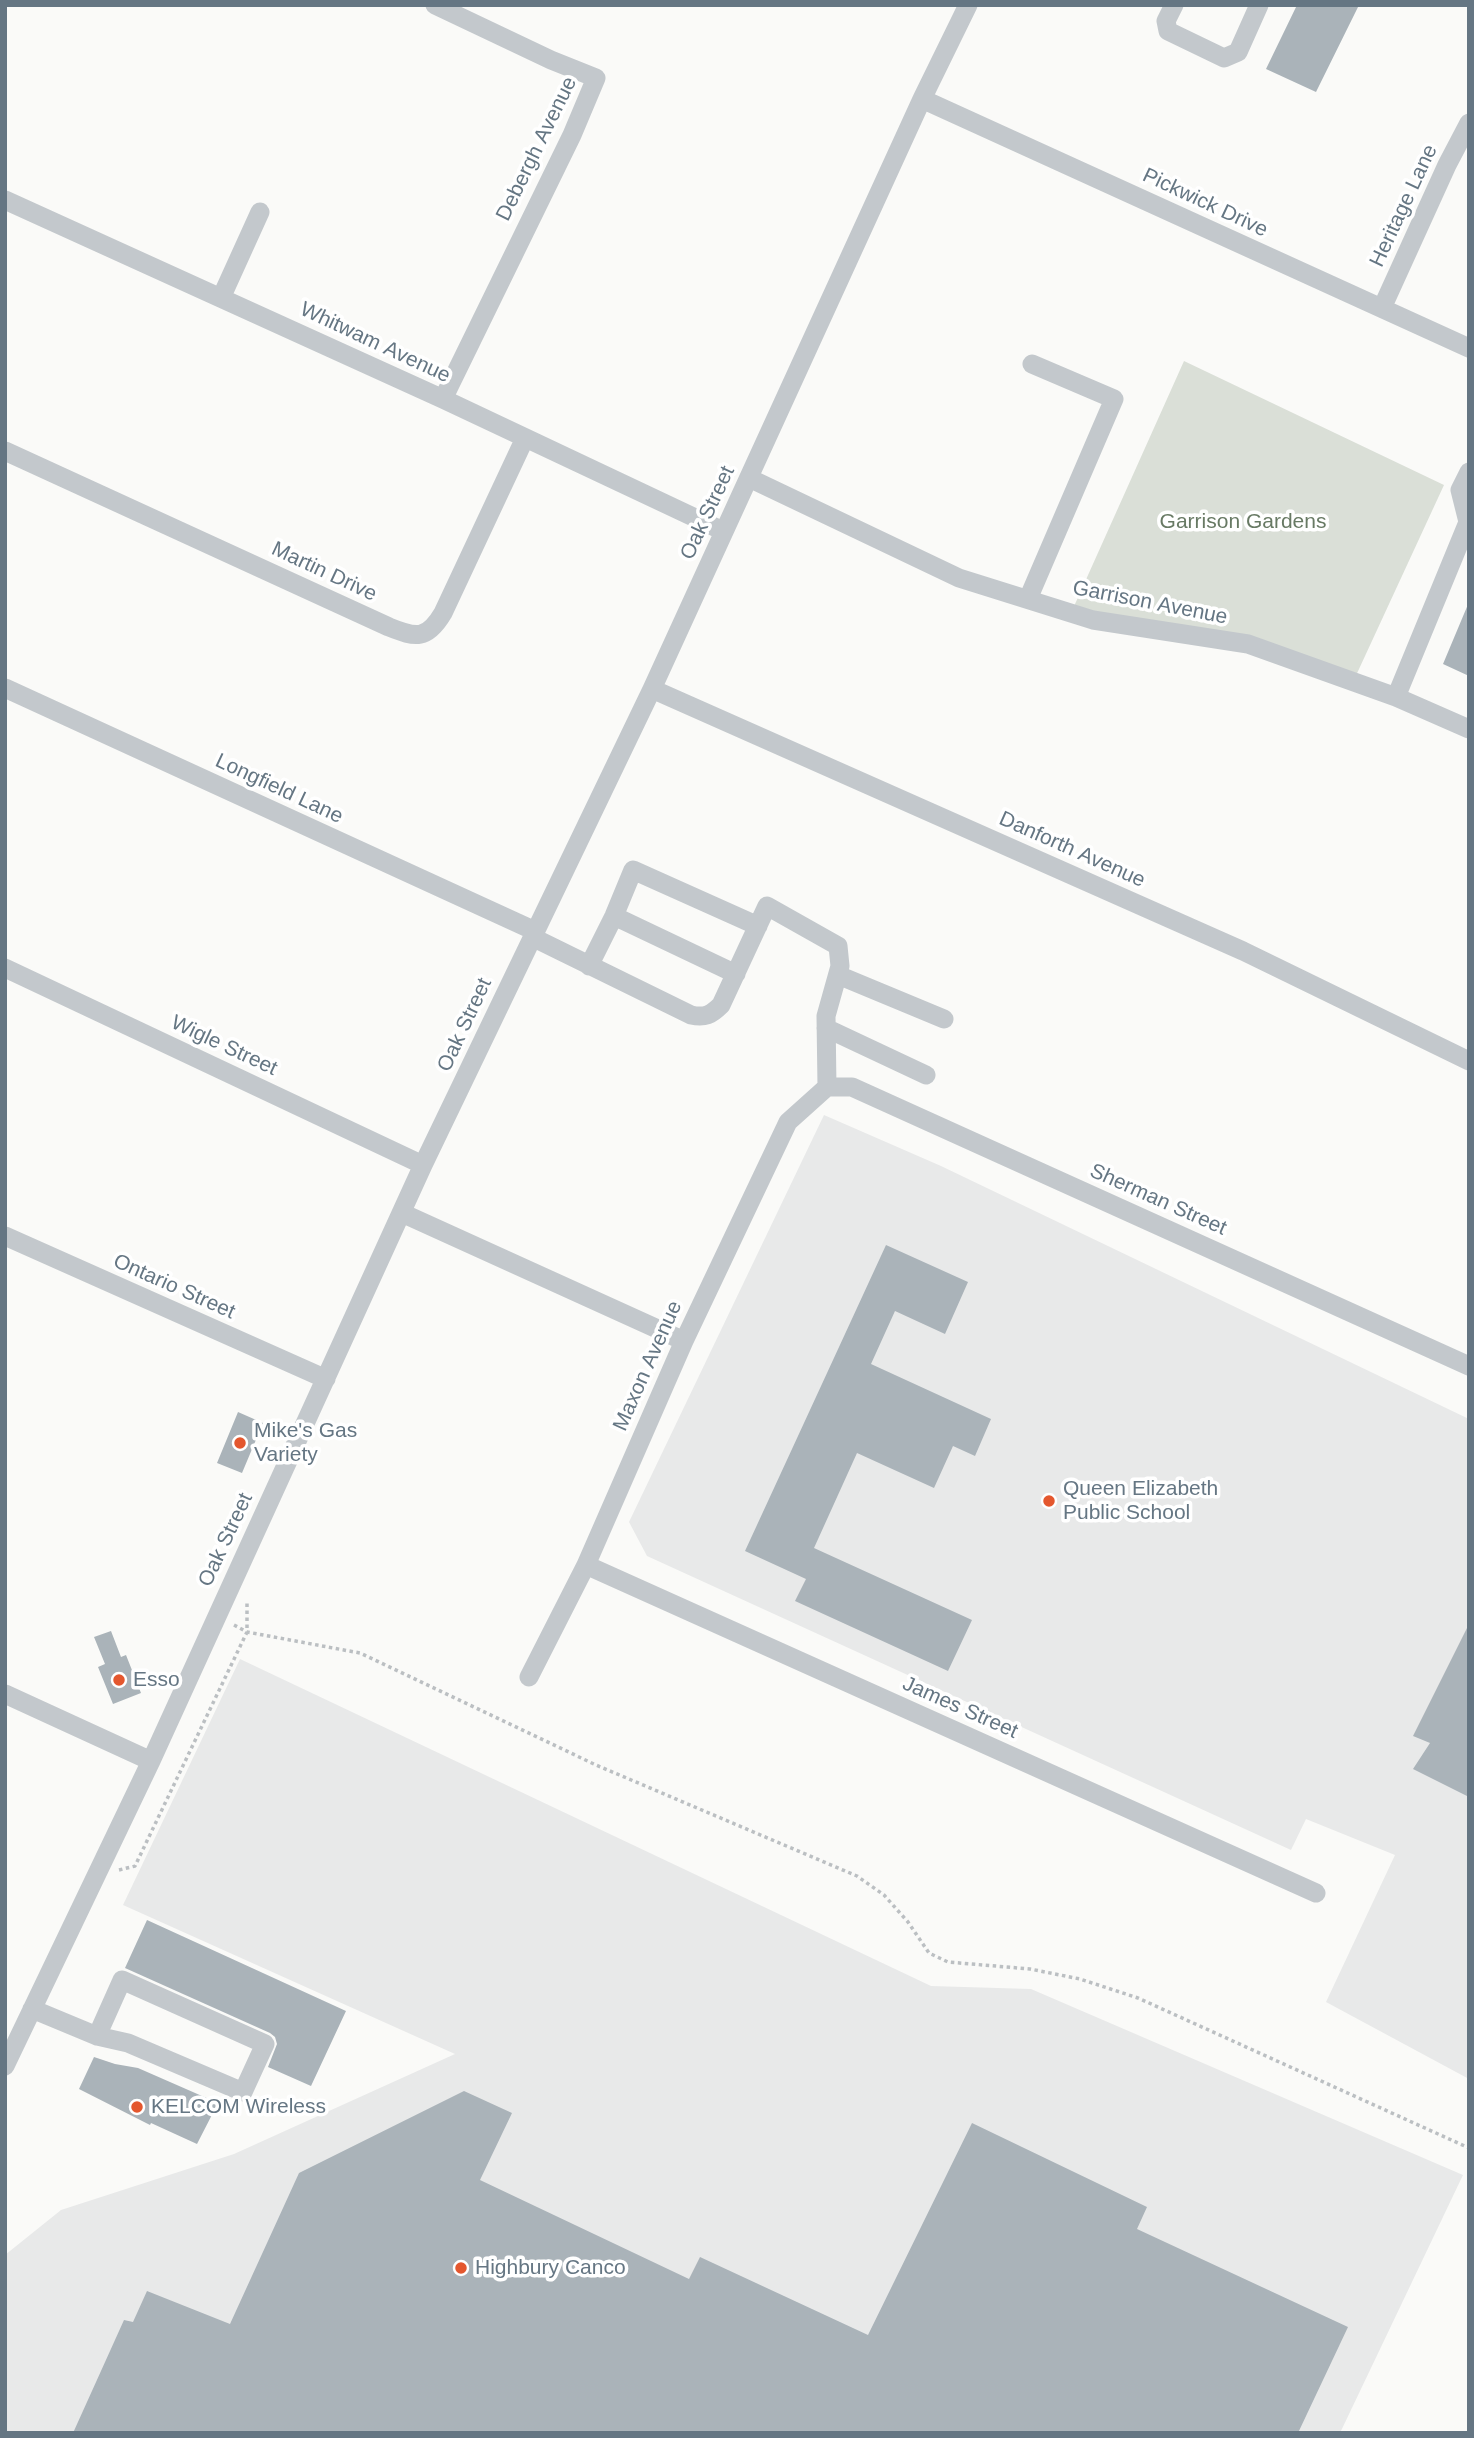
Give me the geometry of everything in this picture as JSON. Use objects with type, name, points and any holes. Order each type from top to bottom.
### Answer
[{"type":"street","name":"Debergh Avenue","points":[[435,5],[551,60],[596,78],[572,135],[443,399]]},
{"type":"street","name":"Oak Street","points":[[5,2066],[152,1761],[216,1615],[423,1165],[652,689],[922,99],[968,5]]},
{"type":"street","points":[[1174,5],[1166,20],[1168,31],[1224,58],[1237,52],[1252,8]]},
{"type":"street","name":"Pickwick Drive","points":[[922,99],[1469,348]]},
{"type":"street","name":"Heritage Lane","points":[[1382,309],[1469,123]]},
{"type":"street","name":"Whitwam Avenue","points":[[5,200],[443,399],[723,531]]},
{"type":"street","points":[[221,298],[260,212]]},
{"type":"street","points":[[1028,599],[1114,399],[1032,364]]},
{"type":"street","name":"Martin Drive","points":[[5,451],[389,627],[413,635],[425,634],[435,626],[443,613],[525,438]]},
{"type":"street","points":[[1396,697],[1468,522],[1461,490],[1469,472]]},
{"type":"street","name":"Garrison Avenue","points":[[749,478],[959,578],[1093,620],[1248,644],[1396,697],[1469,729]]},
{"type":"street","name":"Longfield Lane","points":[[5,688],[533,934],[589,966],[691,1015],[702,1017],[711,1014],[721,1004],[736,974]]},
{"type":"street","name":"Danforth Avenue","points":[[652,689],[1244,951],[1469,1062]]},
{"type":"street","points":[[589,966],[614,916],[632,870],[758,926]]},
{"type":"street","points":[[614,916],[736,974],[767,906],[838,946],[840,966],[826,1016],[827,1087]]},
{"type":"street","name":"Wigle Street","points":[[5,968],[423,1165]]},
{"type":"street","points":[[838,975],[944,1019]]},
{"type":"street","points":[[826,1028],[926,1075]]},
{"type":"street","name":"Maxon Avenue","points":[[529,1676],[586,1565],[684,1341],[788,1122],[827,1087]]},
{"type":"street","name":"Sherman Street","points":[[827,1087],[852,1087],[1469,1366]]},
{"type":"street","points":[[402,1213],[684,1341]]},
{"type":"street","name":"Ontario Street","points":[[5,1236],[326,1379]]},
{"type":"street","name":"James Street","points":[[586,1565],[1316,1893]]},
{"type":"street","points":[[5,1694],[152,1761]]},
{"type":"street","points":[[32,2009],[97,2036],[128,2042],[243,2092],[265,2044],[122,1980],[97,2036]]},
{"type":"path","points":[[216,1615],[247,1632],[360,1653],[596,1765],[857,1876],[884,1895],[908,1922],[929,1953],[948,1962],[1030,1969],[1068,1976],[1138,1998],[1469,2148]]},
{"type":"path","points":[[97,1874],[135,1866],[247,1632]]},
{"type":"shaded area","name":"Queen Elizabeth Public School","points":[[824,1115],[941,1166],[1469,1419],[1469,2079],[1326,2002],[1395,1855],[1306,1819],[1291,1850],[647,1556],[629,1522]]},
{"type":"shaded area","name":"Highbury Canco","points":[[240,1659],[931,1986],[1031,1989],[1463,2175],[1340,2433],[5,2433],[5,2255],[61,2210],[234,2154],[455,2054],[123,1905]]},
{"type":"green space","name":"Garrison Gardens","points":[[1184,361],[1444,485],[1353,682],[1248,644],[1071,613]]},
{"type":"building","points":[[1297,5],[1359,5],[1316,92],[1266,69]]},
{"type":"building","points":[[1469,602],[1469,676],[1443,664]]},
{"type":"building","points":[[886,1245],[968,1282],[945,1334],[895,1311],[871,1364],[991,1419],[975,1456],[953,1446],[934,1488],[857,1453],[814,1548],[972,1620],[948,1671],[795,1601],[806,1579],[745,1551]]},
{"type":"building","name":"Mike's Gas Variety","points":[[238,1412],[263,1423],[242,1473],[217,1463]]},
{"type":"building","points":[[1469,1624],[1469,1797],[1413,1769],[1430,1743],[1413,1736]]},
{"type":"building","name":"Esso","points":[[111,1631],[121,1657],[126,1655],[141,1693],[113,1704],[98,1667],[105,1664],[94,1637]]},
{"type":"building","points":[[147,1920],[346,2011],[311,2086],[268,2067],[277,2044],[270,2033],[125,1968]]},
{"type":"building","points":[[94,2057],[138,2068],[218,2103],[197,2144],[151,2123],[150,2125],[79,2089]]},
{"type":"building","name":"Highbury Canco","points":[[464,2091],[512,2113],[480,2180],[689,2279],[700,2257],[868,2335],[972,2123],[1147,2207],[1137,2229],[1348,2327],[1298,2433],[73,2433],[124,2320],[133,2322],[147,2291],[230,2324],[299,2173]]},
{"type":"place","name":"Mike's Gas Variety","points":[[240,1443]]},
{"type":"place","name":"Queen Elizabeth Public School","points":[[1049,1501]]},
{"type":"place","name":"Esso","points":[[119,1680]]},
{"type":"place","name":"KELCOM Wireless","points":[[137,2107]]},
{"type":"place","name":"Highbury Canco","points":[[461,2268]]}]
